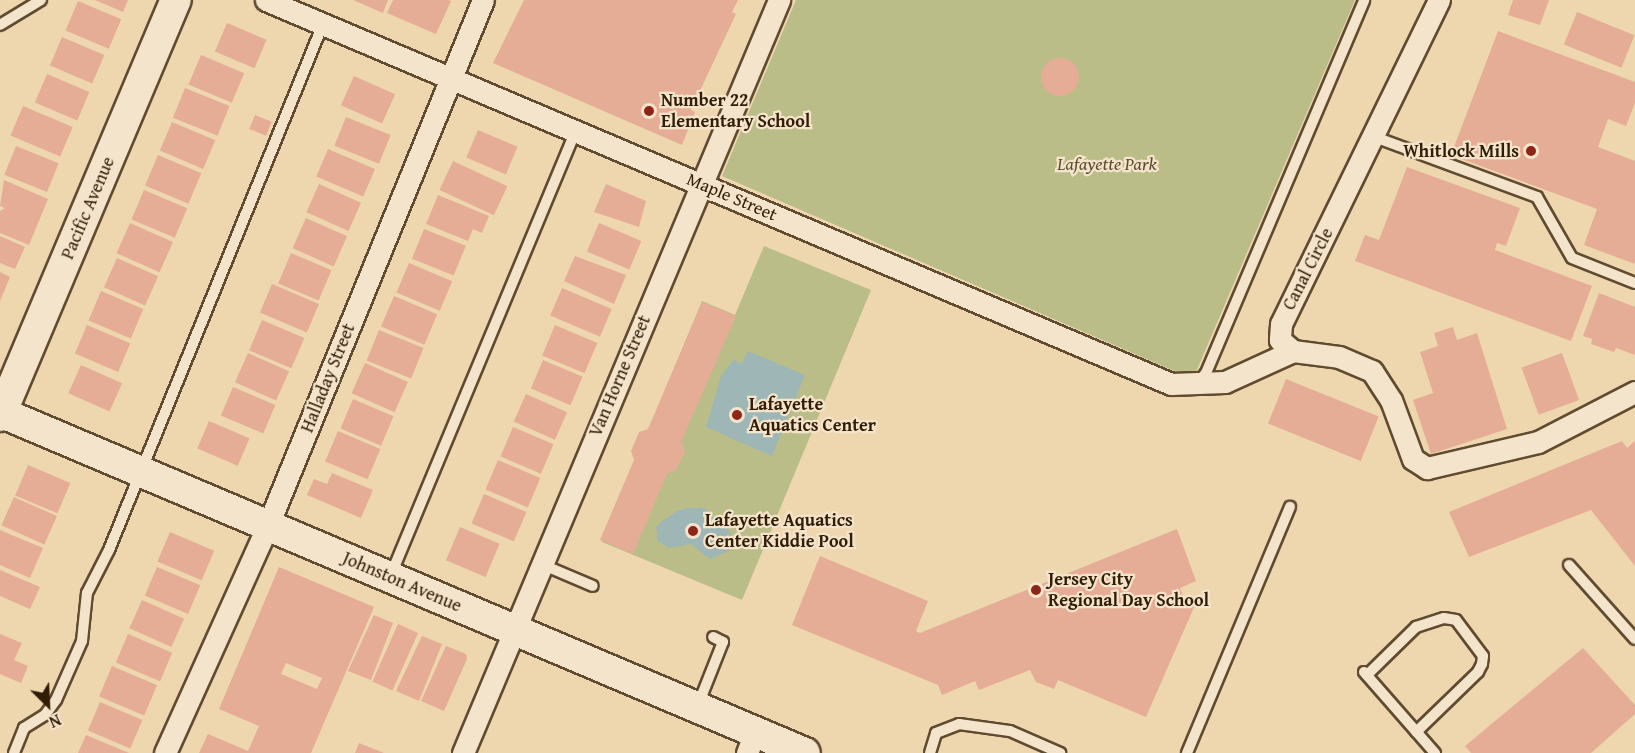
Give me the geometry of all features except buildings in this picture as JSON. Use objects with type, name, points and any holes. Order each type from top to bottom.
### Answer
[{"type":"street","name":"Pacific Avenue","points":[[0,413],[176,0]]},
{"type":"street","name":"Maple Street","points":[[266,0],[1171,384],[1199,381],[1225,382],[1293,351]]},
{"type":"street","name":"Halladay Street","points":[[165,753],[268,525],[483,0]]},
{"type":"street","name":"Van Horne Street","points":[[463,753],[779,0]]},
{"type":"street","name":"Canal Circle","points":[[1293,351],[1280,340],[1281,324],[1439,0]]},
{"type":"street","points":[[1293,351],[1357,362],[1372,371],[1391,400],[1413,459],[1427,468],[1538,442],[1635,392]]},
{"type":"street","name":"Johnston Avenue","points":[[0,413],[697,708],[751,742],[804,753]]},
{"type":"lane","points":[[0,26],[41,0]]},
{"type":"lane","points":[[1199,381],[1206,373],[1364,0]]},
{"type":"lane","points":[[14,753],[24,728],[45,715],[56,700],[82,641],[87,593],[110,550],[140,471],[323,24]]},
{"type":"lane","points":[[390,577],[576,131]]},
{"type":"lane","points":[[1372,136],[1537,197],[1572,258],[1635,284]]},
{"type":"lane","points":[[1187,753],[1290,507]]},
{"type":"lane","points":[[541,564],[593,586]]},
{"type":"lane","points":[[1569,564],[1635,639]]},
{"type":"lane","points":[[1416,732],[1472,679],[1482,664],[1483,656],[1456,620],[1444,618],[1416,627],[1365,673],[1416,732],[1435,753]]},
{"type":"lane","points":[[697,708],[723,642],[713,637]]},
{"type":"lane","points":[[930,753],[936,733],[959,724],[1010,731],[1060,753]]},
{"type":"green space","name":"Lafayette Park","points":[[796,0],[1355,0],[1193,379],[722,176]]},
{"type":"green space","name":"Lafayette Aquatics Center","points":[[764,246],[871,290],[742,600],[602,542],[702,301],[735,315]]},
{"type":"water","points":[[748,351],[805,375],[772,456],[706,427],[721,376],[733,360],[742,363]]},
{"type":"water","name":"Lafayette Aquatics Center Kiddie Pool","points":[[704,508],[726,525],[734,542],[733,549],[710,559],[691,544],[669,548],[658,541],[656,527],[677,511]]},
{"type":"place","name":"Number 22 Elementary School","points":[[649,111]]},
{"type":"place","name":"Whitlock Mills","points":[[1531,151]]},
{"type":"place","name":"Lafayette Aquatics Center","points":[[737,415]]},
{"type":"place","name":"Lafayette Aquatics Center Kiddie Pool","points":[[693,531]]},
{"type":"place","name":"Jersey City Regional Day School","points":[[1036,590]]}]
